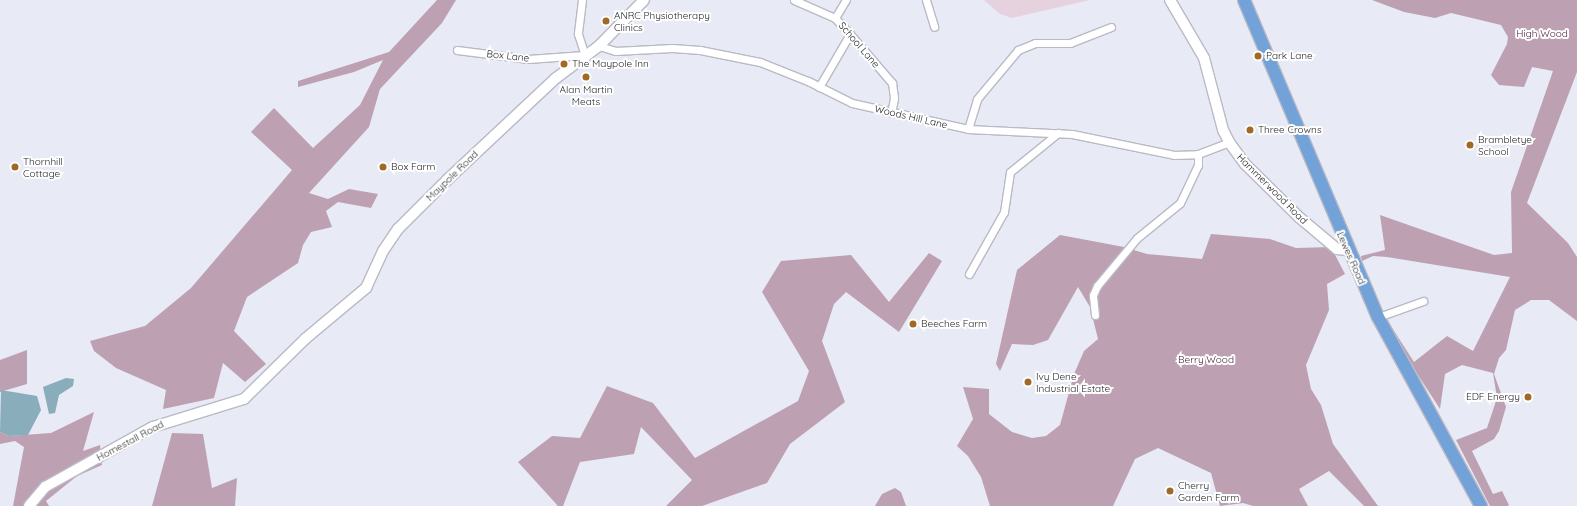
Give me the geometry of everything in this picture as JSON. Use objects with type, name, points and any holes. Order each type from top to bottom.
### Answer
[{"type":"highway","name":"Lewes Road","points":[[1244,0],[1347,250],[1378,317],[1481,506]]},
{"type":"street","points":[[582,0],[578,34],[585,56]]},
{"type":"street","name":"Maypole Road","points":[[276,365],[366,288],[383,251],[398,229],[447,180],[556,78],[599,46],[644,0]]},
{"type":"street","name":"School Lane","points":[[794,0],[835,18],[850,34],[892,83],[894,98],[891,113]]},
{"type":"street","points":[[835,18],[846,0]]},
{"type":"street","points":[[926,0],[934,27]]},
{"type":"street","name":"Hammerwood Road","points":[[1170,0],[1204,58],[1223,130],[1229,142],[1245,164],[1300,218],[1337,249],[1347,250]]},
{"type":"street","points":[[968,129],[977,99],[1018,50],[1035,43],[1070,44],[1111,27]]},
{"type":"street","points":[[819,87],[850,34]]},
{"type":"street","name":"Woods Hill Lane","points":[[599,46],[616,51],[672,48],[700,50],[765,64],[852,103],[891,113],[968,129],[1058,133],[1147,152],[1198,154],[1229,142]]},
{"type":"street","name":"Box Lane","points":[[457,50],[528,59],[585,56]]},
{"type":"street","points":[[969,274],[1004,212],[1010,172],[1058,133]]},
{"type":"street","points":[[1095,315],[1092,295],[1097,286],[1137,238],[1180,202],[1198,165],[1198,154]]},
{"type":"street","points":[[1378,317],[1423,301]]},
{"type":"street","name":"Homestall Road","points":[[29,506],[45,487],[153,427],[244,399],[276,365]]},
{"type":"shaded area","points":[[984,0],[1090,0],[1012,18],[1000,14]]},
{"type":"green space","points":[[437,0],[456,0],[442,23],[380,89],[369,127],[309,193],[328,199],[349,189],[378,194],[371,208],[338,202],[326,211],[332,227],[311,232],[303,245],[298,263],[247,297],[234,331],[266,364],[245,382],[223,363],[214,398],[163,409],[166,390],[116,368],[94,351],[90,341],[145,326],[191,288],[292,170],[251,132],[274,108],[313,148],[360,105],[383,60],[354,72],[298,87],[298,81],[389,52]]},
{"type":"green space","name":"High Wood","points":[[1372,0],[1577,0],[1577,72],[1527,203],[1568,243],[1577,257],[1577,321],[1549,300],[1531,300],[1515,310],[1506,350],[1499,358],[1494,374],[1506,407],[1499,431],[1494,439],[1472,451],[1493,494],[1502,491],[1509,505],[1507,506],[1490,506],[1456,440],[1487,428],[1497,398],[1493,373],[1462,365],[1445,374],[1440,409],[1383,321],[1387,320],[1414,362],[1447,336],[1473,351],[1510,277],[1387,257],[1373,256],[1362,261],[1361,256],[1385,250],[1380,215],[1494,255],[1512,253],[1511,192],[1553,71],[1532,67],[1524,87],[1499,85],[1491,75],[1507,44],[1508,37],[1501,25],[1451,13],[1435,18],[1404,12]]},
{"type":"green space","name":"Berry Wood","points":[[1211,234],[1270,239],[1296,248],[1331,247],[1345,274],[1327,284],[1329,310],[1306,365],[1311,389],[1321,405],[1333,444],[1378,506],[1364,506],[1329,471],[1299,489],[1308,506],[1253,506],[1243,503],[1220,506],[1211,473],[1158,448],[1135,459],[1113,506],[990,506],[981,477],[968,456],[957,446],[973,419],[963,387],[989,389],[989,414],[1012,432],[1032,438],[1046,436],[1060,425],[1074,374],[1084,351],[1098,339],[1090,307],[1078,287],[1048,340],[1033,345],[1012,344],[1000,371],[996,364],[1017,270],[1060,235],[1124,247],[1147,254],[1202,259]]},
{"type":"green space","points":[[929,253],[942,261],[899,332],[846,292],[834,304],[822,341],[845,402],[790,444],[767,483],[702,506],[666,506],[692,480],[641,427],[634,454],[580,462],[563,506],[558,506],[518,462],[552,436],[580,438],[607,386],[653,403],[695,458],[798,401],[809,371],[762,292],[781,261],[851,255],[889,302]]},
{"type":"green space","points":[[27,350],[27,384],[0,392],[0,360]]},
{"type":"green space","points":[[94,412],[83,451],[100,445],[102,465],[77,476],[46,501],[49,506],[13,506],[24,447],[15,441],[0,444],[0,432],[9,436],[51,433]]},
{"type":"green space","points":[[172,433],[203,434],[212,488],[237,478],[235,506],[152,506]]},
{"type":"green space","points":[[895,488],[901,492],[906,506],[875,506],[882,494]]},
{"type":"water","points":[[66,378],[74,379],[73,386],[59,395],[55,413],[49,414],[43,387]]},
{"type":"water","points":[[1,390],[37,396],[41,410],[28,435],[9,436],[0,432]]},
{"type":"place","name":"ANRC Physiotherapy Clinics","points":[[606,21]]},
{"type":"place","name":"Park Lane","points":[[1258,56]]},
{"type":"place","name":"The Maypole Inn","points":[[564,64]]},
{"type":"place","name":"Alan Martin Meats","points":[[586,77]]},
{"type":"place","name":"Three Crowns","points":[[1250,130]]},
{"type":"place","name":"Brambletye School","points":[[1470,145]]},
{"type":"place","name":"Thornhill Cottage","points":[[15,167]]},
{"type":"place","name":"Box Farm","points":[[383,167]]},
{"type":"place","name":"Beeches Farm","points":[[913,324]]},
{"type":"place","name":"Ivy Dene Industrial Estate","points":[[1028,382]]},
{"type":"place","name":"EDF Energy","points":[[1528,397]]},
{"type":"place","name":"Cherry Garden Farm","points":[[1170,491]]}]
